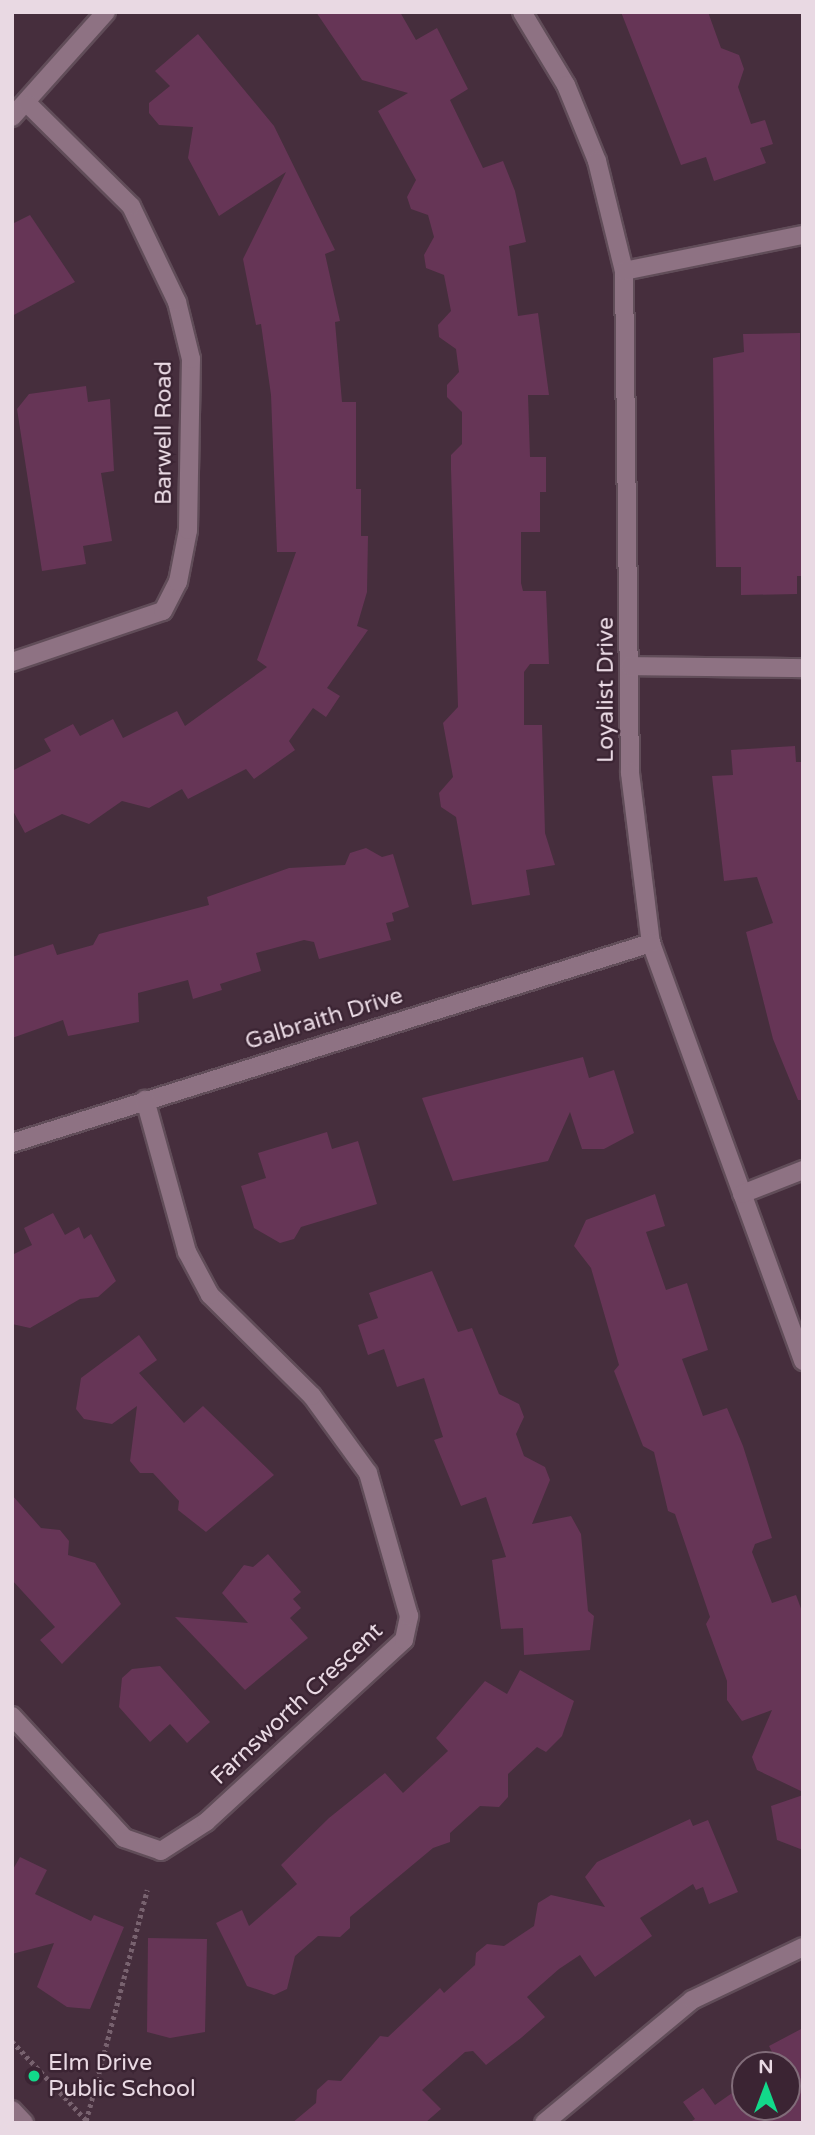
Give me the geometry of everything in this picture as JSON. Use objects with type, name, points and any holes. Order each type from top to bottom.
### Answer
[{"type":"street","points":[[12,117],[29,105],[106,12]]},
{"type":"street","name":"Loyalist Drive","points":[[522,12],[566,85],[597,161],[624,271],[630,773],[651,943],[803,1361]]},
{"type":"street","name":"Barwell Road","points":[[12,662],[163,611],[178,582],[188,530],[191,359],[177,302],[131,206],[29,105]]},
{"type":"street","points":[[624,271],[803,235]]},
{"type":"street","points":[[630,666],[803,668]]},
{"type":"street","name":"Galbraith Drive","points":[[12,1143],[651,943]]},
{"type":"street","name":"Farnsworth Crescent","points":[[12,1716],[124,1838],[161,1851],[206,1822],[404,1640],[409,1616],[368,1473],[312,1396],[210,1295],[187,1252],[145,1100]]},
{"type":"street","points":[[742,1194],[803,1170]]},
{"type":"street","points":[[544,2123],[692,2000],[803,1947]]},
{"type":"street","points":[[12,2110],[24,2123]]},
{"type":"path","points":[[87,2122],[147,1890]]},
{"type":"path","points":[[12,2041],[87,2122]]},
{"type":"building","points":[[316,12],[400,12],[416,40],[437,28],[468,89],[450,100],[483,168],[503,161],[515,191],[526,242],[509,246],[518,316],[538,313],[549,395],[528,395],[530,457],[546,457],[546,492],[540,492],[540,532],[521,532],[521,583],[523,591],[546,591],[549,664],[530,664],[524,672],[524,725],[542,725],[545,833],[555,865],[526,870],[530,895],[472,905],[456,817],[441,807],[439,793],[453,777],[443,723],[458,707],[451,455],[462,444],[462,412],[447,397],[447,385],[459,372],[456,349],[439,337],[438,325],[451,311],[444,275],[426,268],[424,255],[434,237],[428,215],[411,209],[407,197],[416,180],[378,111],[408,93],[362,80]]},
{"type":"building","points":[[621,12],[708,12],[721,48],[739,55],[744,69],[738,87],[751,124],[765,120],[773,144],[760,148],[766,163],[714,181],[706,157],[681,165]]},
{"type":"building","points":[[198,34],[274,126],[335,250],[325,254],[340,321],[335,322],[342,402],[356,402],[356,489],[361,489],[361,536],[368,536],[367,592],[357,626],[368,630],[327,688],[340,696],[326,717],[313,708],[289,741],[295,750],[254,779],[246,769],[188,799],[182,789],[149,808],[122,801],[89,824],[62,814],[25,833],[12,809],[12,771],[51,751],[44,739],[73,724],[80,736],[113,719],[123,738],[177,711],[185,726],[267,667],[257,660],[296,552],[277,552],[271,395],[261,324],[256,325],[243,259],[286,172],[219,216],[188,158],[193,127],[159,125],[149,113],[149,103],[170,86],[155,71]]},
{"type":"building","points":[[30,215],[75,282],[12,316],[12,224]]},
{"type":"building","points":[[800,333],[803,576],[797,576],[797,594],[741,595],[741,567],[716,567],[713,358],[744,352],[743,334]]},
{"type":"building","points":[[86,386],[88,402],[110,399],[114,471],[101,473],[112,541],[83,546],[86,564],[42,571],[17,409],[29,394]]},
{"type":"building","points":[[795,746],[796,762],[803,762],[803,1100],[798,1100],[773,1039],[746,932],[773,923],[757,877],[724,881],[712,776],[733,775],[731,750]]},
{"type":"building","points":[[366,848],[382,857],[393,854],[409,907],[392,913],[394,921],[386,923],[391,940],[319,959],[314,942],[304,940],[256,953],[261,971],[220,984],[222,990],[193,999],[188,980],[138,993],[139,1022],[68,1036],[63,1020],[12,1038],[12,957],[53,944],[57,955],[93,945],[99,934],[209,905],[207,897],[289,868],[345,865],[350,853]]},
{"type":"building","points":[[583,1057],[589,1078],[614,1070],[634,1133],[604,1149],[582,1149],[570,1112],[548,1161],[453,1181],[422,1098]]},
{"type":"building","points":[[327,1132],[332,1149],[358,1141],[377,1204],[301,1227],[294,1239],[280,1243],[254,1228],[241,1186],[266,1178],[258,1153]]},
{"type":"building","points":[[655,1194],[665,1226],[646,1232],[666,1290],[687,1283],[708,1350],[682,1359],[703,1416],[727,1408],[743,1446],[772,1538],[755,1544],[752,1552],[772,1603],[796,1595],[803,1614],[803,1792],[757,1770],[752,1757],[772,1710],[742,1721],[727,1700],[727,1681],[706,1624],[710,1617],[675,1514],[668,1511],[654,1452],[643,1446],[614,1371],[619,1365],[591,1268],[574,1246],[586,1220]]},
{"type":"building","points":[[53,1213],[65,1235],[79,1227],[84,1239],[91,1234],[116,1281],[98,1297],[80,1299],[30,1328],[12,1324],[12,1255],[32,1245],[24,1228]]},
{"type":"building","points":[[432,1271],[458,1332],[472,1328],[499,1394],[519,1404],[524,1417],[516,1434],[524,1456],[545,1467],[550,1480],[532,1524],[571,1516],[581,1534],[588,1611],[594,1616],[590,1650],[524,1655],[523,1628],[501,1629],[492,1560],[506,1557],[486,1497],[461,1506],[434,1440],[443,1437],[424,1378],[397,1387],[384,1349],[368,1355],[358,1325],[378,1318],[369,1293]]},
{"type":"building","points":[[139,1335],[157,1360],[139,1373],[184,1423],[203,1406],[274,1475],[206,1532],[178,1510],[179,1501],[153,1473],[140,1473],[130,1461],[137,1406],[112,1424],[84,1419],[76,1409],[81,1378]]},
{"type":"building","points":[[12,1495],[41,1528],[60,1530],[69,1541],[68,1555],[95,1563],[121,1604],[62,1664],[40,1640],[55,1627],[12,1580]]},
{"type":"building","points":[[268,1554],[301,1592],[293,1599],[301,1608],[290,1618],[308,1638],[245,1690],[175,1617],[248,1623],[222,1593],[244,1565],[253,1567]]},
{"type":"building","points":[[160,1666],[210,1722],[187,1743],[170,1724],[150,1742],[119,1707],[122,1678],[132,1669]]},
{"type":"building","points":[[520,1670],[574,1701],[562,1736],[546,1752],[537,1747],[508,1774],[508,1797],[499,1807],[480,1806],[450,1833],[450,1842],[433,1848],[350,1917],[350,1928],[340,1937],[318,1936],[295,1956],[287,1989],[274,1995],[247,1986],[216,1923],[242,1910],[249,1926],[297,1884],[281,1865],[329,1818],[385,1773],[403,1793],[448,1751],[436,1738],[485,1681],[507,1694]]},
{"type":"building","points":[[803,1795],[803,1850],[777,1840],[771,1806]]},
{"type":"building","points":[[690,1819],[693,1826],[708,1820],[738,1892],[709,1904],[703,1887],[696,1890],[693,1884],[640,1918],[652,1936],[595,1977],[580,1955],[559,1969],[527,1997],[545,2017],[486,2065],[473,2051],[465,2052],[422,2090],[441,2109],[425,2123],[292,2123],[316,2103],[317,2090],[328,2080],[341,2081],[380,2036],[388,2037],[440,1988],[444,1993],[475,1965],[476,1953],[487,1944],[504,1946],[534,1926],[538,1903],[551,1895],[605,1907],[585,1877],[597,1862]]},
{"type":"building","points":[[20,1857],[47,1870],[35,1894],[91,1921],[94,1915],[124,1927],[90,2009],[67,2007],[37,1987],[54,1943],[12,1954],[12,1871]]},
{"type":"building","points":[[148,1938],[207,1939],[205,2032],[170,2038],[147,2032]]},
{"type":"building","points":[[803,2028],[803,2123],[689,2123],[695,2119],[683,2102],[703,2088],[715,2105],[731,2094],[731,2121],[801,2121],[801,2051],[772,2051],[769,2046]]},
{"type":"place","name":"Elm Drive Public School","points":[[34,2076]]}]
